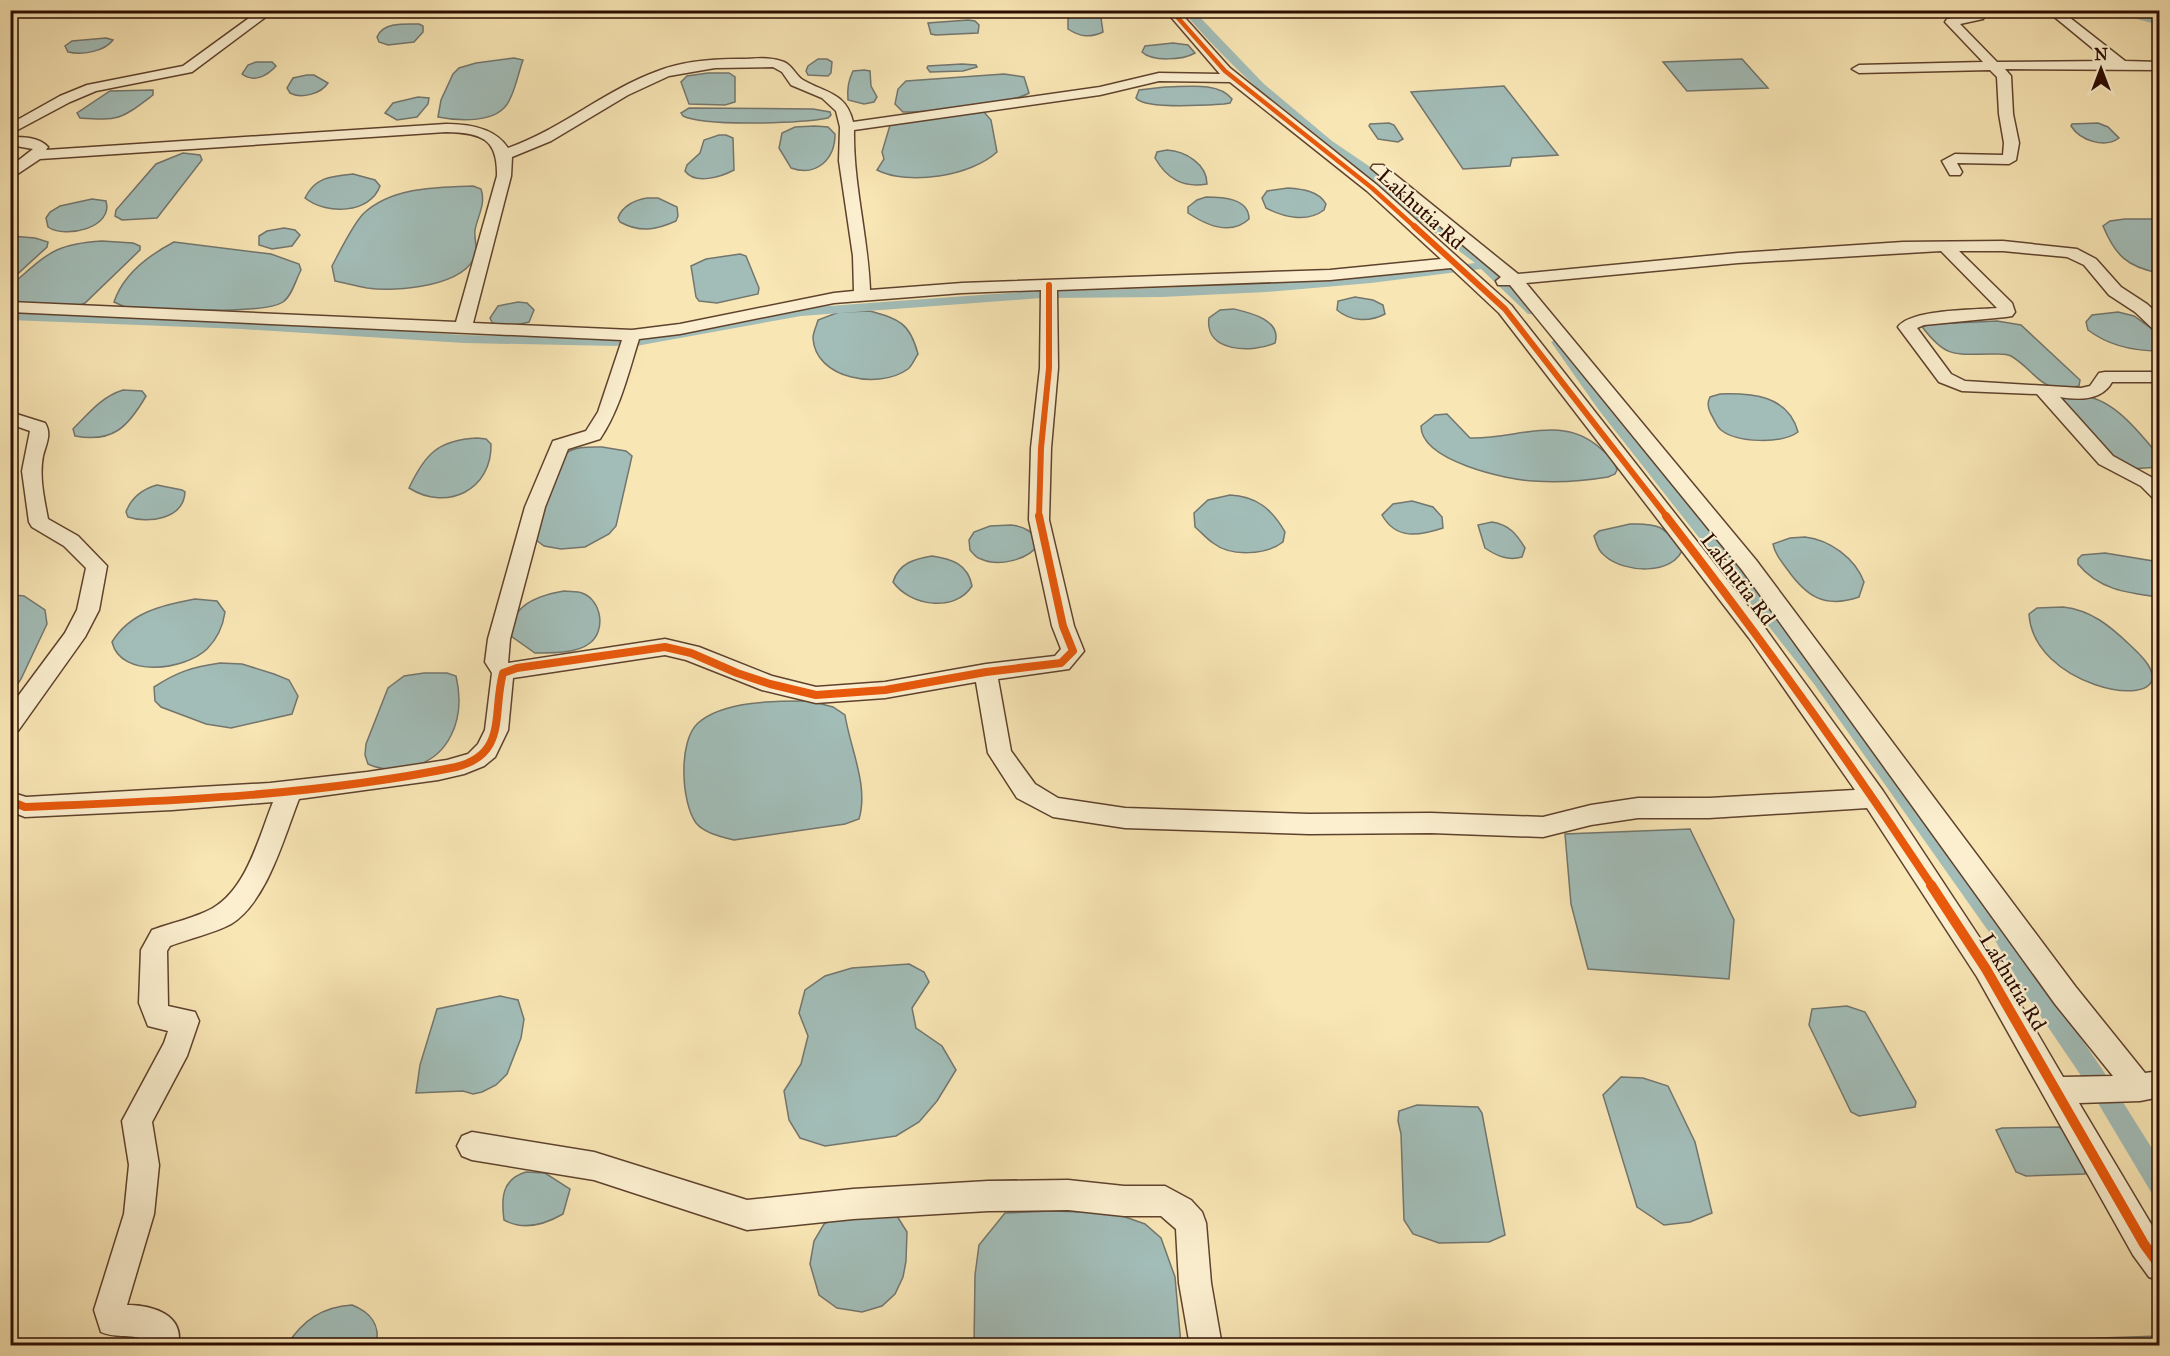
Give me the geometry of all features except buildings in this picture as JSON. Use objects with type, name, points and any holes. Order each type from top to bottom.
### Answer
[{"type":"street","points":[[10,130],[65,99],[92,88],[188,69],[269,10]]},
{"type":"street","name":"Lakhutia Rd","points":[[1171,10],[1232,78],[1372,188],[1505,309],[1757,633],[1874,798],[2068,1090],[2160,1266]]},
{"type":"street","points":[[1955,172],[1949,160],[1955,158],[2009,160],[2013,152],[2011,132],[2006,116],[2004,76],[1951,22],[1979,16],[1974,10]]},
{"type":"street","points":[[2052,10],[2121,65]]},
{"type":"street","points":[[504,155],[520,150],[556,132],[664,73],[737,63],[773,62],[790,69],[796,82],[827,95],[843,110],[847,128],[846,161],[861,256],[862,296]]},
{"type":"street","points":[[1859,69],[2160,66]]},
{"type":"street","points":[[847,128],[879,121],[1100,91],[1159,77],[1232,78]]},
{"type":"street","points":[[36,155],[463,128],[478,131],[496,142],[504,155],[504,176],[463,328]]},
{"type":"street","points":[[10,141],[30,142],[41,147],[36,155],[10,175]]},
{"type":"street","points":[[1378,168],[1514,279],[1749,565],[2065,995],[2140,1087]]},
{"type":"street","points":[[1945,246],[2006,307],[2006,312],[1924,320],[1907,327],[1945,378],[1962,387],[2042,389],[2063,394],[2095,390],[2102,385],[2105,377],[2160,377]]},
{"type":"street","points":[[1478,285],[1514,279],[1738,258],[1945,246],[2003,246],[2071,252],[2090,262],[2115,291],[2141,308],[2160,326]]},
{"type":"street","points":[[10,307],[632,336],[680,329],[801,304],[862,296],[962,288],[1330,275],[1454,263]]},
{"type":"street","points":[[503,673],[527,666],[665,647],[691,653],[737,673],[770,684],[816,695],[885,690],[986,672],[1061,663],[1073,651],[1063,626],[1039,520],[1041,448],[1049,368],[1049,285]]},
{"type":"street","points":[[10,801],[25,807],[123,803],[291,789],[397,777],[476,761],[494,739],[499,727],[497,702],[503,673],[496,662],[499,639],[535,507],[560,446],[593,435],[607,412],[632,336]]},
{"type":"street","points":[[2042,389],[2106,460],[2148,482],[2160,494]]},
{"type":"street","points":[[10,418],[38,427],[40,432],[34,454],[32,481],[39,522],[71,541],[97,566],[88,610],[79,628],[10,725]]},
{"type":"street","points":[[986,672],[1000,753],[1026,791],[1053,807],[1125,818],[1309,824],[1431,823],[1543,827],[1591,815],[1638,808],[1709,808],[1874,798]]},
{"type":"street","points":[[162,1346],[165,1333],[144,1321],[112,1321],[110,1310],[139,1214],[144,1165],[137,1121],[177,1047],[185,1021],[158,1017],[153,1003],[154,950],[161,938],[222,916],[242,898],[253,881],[291,789]]},
{"type":"street","points":[[2068,1090],[2140,1087]]},
{"type":"street","points":[[472,1146],[594,1166],[747,1215],[910,1200],[988,1196],[1068,1195],[1124,1202],[1166,1202],[1180,1211],[1191,1223],[1196,1283],[1206,1346]]},
{"type":"water","points":[[1074,11],[1100,11],[1103,32],[1085,36],[1068,29],[1068,17]]},
{"type":"water","points":[[975,21],[979,25],[978,33],[931,34],[928,23]]},
{"type":"water","points":[[419,24],[423,26],[423,32],[414,42],[388,45],[379,42],[377,37],[389,26]]},
{"type":"water","points":[[106,38],[113,40],[92,52],[68,52],[65,46],[72,41]]},
{"type":"water","points":[[1173,43],[1188,45],[1195,53],[1183,57],[1160,59],[1142,52],[1145,46]]},
{"type":"water","points":[[514,58],[523,60],[513,91],[504,108],[496,114],[477,119],[438,117],[441,100],[453,74],[459,68],[476,63]]},
{"type":"water","points":[[818,59],[827,59],[832,62],[831,73],[828,76],[808,75],[806,71],[808,66]]},
{"type":"water","points":[[1742,59],[1768,88],[1687,91],[1663,62]]},
{"type":"water","points":[[256,62],[272,62],[276,66],[269,73],[256,78],[242,74],[248,65]]},
{"type":"water","points":[[962,64],[977,67],[963,71],[930,72],[927,68],[928,66]]},
{"type":"water","points":[[853,71],[870,71],[871,86],[877,97],[874,102],[864,104],[848,100],[849,82]]},
{"type":"water","points":[[729,73],[735,77],[735,102],[725,105],[689,104],[681,82],[687,76]]},
{"type":"water","points":[[1004,74],[1024,77],[1029,93],[1005,101],[931,111],[903,112],[895,104],[898,89],[906,81]]},
{"type":"water","points":[[314,75],[328,83],[321,90],[310,94],[300,96],[290,93],[287,88],[293,78]]},
{"type":"water","points":[[1504,86],[1558,155],[1512,158],[1510,166],[1463,169],[1411,92]]},
{"type":"water","points":[[1165,87],[1210,87],[1226,93],[1232,99],[1230,103],[1224,104],[1177,106],[1151,104],[1136,98],[1139,90]]},
{"type":"water","points":[[153,90],[153,95],[120,117],[80,118],[77,113],[110,91]]},
{"type":"water","points":[[418,97],[429,98],[428,104],[417,117],[397,120],[385,113],[393,103]]},
{"type":"water","points":[[689,108],[813,109],[830,112],[831,115],[828,118],[798,121],[732,123],[712,122],[683,116],[681,113]]},
{"type":"water","points":[[983,111],[991,120],[997,152],[986,160],[956,172],[922,178],[890,175],[877,170],[884,159],[882,152],[891,122]]},
{"type":"water","points":[[2098,123],[2108,127],[2119,138],[2100,143],[2086,139],[2071,126],[2072,124]]},
{"type":"water","points":[[1370,124],[1394,125],[1403,139],[1398,142],[1378,139],[1369,126]]},
{"type":"water","points":[[795,127],[828,127],[835,134],[832,151],[828,158],[823,164],[809,170],[791,168],[779,148],[782,133]]},
{"type":"water","points":[[719,135],[733,138],[734,170],[701,179],[689,175],[685,171],[687,165],[700,153],[704,140]]},
{"type":"water","points":[[1167,150],[1181,153],[1194,160],[1203,170],[1207,184],[1190,185],[1170,177],[1155,158],[1157,152]]},
{"type":"water","points":[[183,153],[200,155],[202,160],[157,218],[122,220],[115,216],[116,210],[156,164]]},
{"type":"water","points":[[353,174],[375,180],[380,186],[375,195],[357,207],[335,209],[314,204],[305,198],[314,186],[325,179]]},
{"type":"water","points":[[473,186],[481,189],[483,200],[475,230],[476,253],[470,264],[459,273],[445,280],[412,288],[367,288],[335,281],[332,266],[355,225],[374,205],[387,198],[415,190]]},
{"type":"water","points":[[1288,188],[1315,193],[1326,204],[1324,210],[1310,216],[1295,217],[1266,208],[1262,198],[1267,191]]},
{"type":"water","points":[[1206,197],[1227,198],[1240,203],[1248,212],[1249,219],[1242,224],[1227,228],[1210,225],[1188,213],[1188,207]]},
{"type":"water","points":[[647,198],[658,198],[677,207],[676,221],[648,229],[634,228],[620,222],[618,218],[626,207]]},
{"type":"water","points":[[92,199],[106,201],[107,210],[96,224],[86,229],[65,232],[48,227],[46,218],[50,212],[60,206]]},
{"type":"water","points":[[2159,219],[2159,273],[2130,263],[2112,245],[2103,226],[2110,221]]},
{"type":"water","points":[[284,228],[295,230],[300,235],[292,246],[272,249],[259,245],[259,236],[267,231]]},
{"type":"water","points":[[11,236],[35,238],[48,242],[47,247],[11,280]]},
{"type":"water","points":[[102,241],[133,243],[140,246],[140,250],[85,303],[75,307],[11,305],[10,286],[42,259],[61,248]]},
{"type":"water","points":[[174,242],[271,254],[299,264],[301,270],[286,299],[271,306],[232,310],[183,310],[125,307],[114,302],[124,283],[138,267],[155,253]]},
{"type":"water","points":[[740,254],[746,256],[759,288],[758,294],[717,303],[699,301],[696,297],[691,266],[706,259]]},
{"type":"water","points":[[1355,297],[1373,300],[1383,305],[1385,314],[1361,320],[1348,317],[1337,310],[1338,301]]},
{"type":"water","points":[[518,302],[527,303],[534,310],[529,322],[512,326],[493,324],[490,318],[498,306]]},
{"type":"water","points":[[1234,309],[1256,315],[1270,323],[1276,335],[1275,343],[1243,349],[1222,344],[1214,338],[1209,330],[1209,318],[1220,310]]},
{"type":"water","points":[[870,311],[896,320],[911,335],[918,354],[908,369],[881,379],[850,377],[825,363],[816,352],[813,338],[818,320],[839,312]]},
{"type":"water","points":[[2118,312],[2134,316],[2159,334],[2159,351],[2122,346],[2104,340],[2088,330],[2086,322],[2092,315]]},
{"type":"water","points":[[1997,321],[2021,325],[2080,380],[2079,386],[2056,388],[2047,385],[2007,354],[1953,353],[1939,345],[1923,328],[1933,324]]},
{"type":"water","points":[[123,390],[142,391],[146,396],[126,424],[109,435],[88,438],[75,436],[73,429],[90,411],[108,397]]},
{"type":"water","points":[[1720,394],[1744,394],[1777,403],[1786,410],[1798,432],[1781,439],[1771,440],[1748,440],[1728,434],[1718,427],[1709,408],[1710,397]]},
{"type":"water","points":[[2077,395],[2102,401],[2123,416],[2159,456],[2159,467],[2130,469],[2115,463],[2058,400]]},
{"type":"water","points":[[1447,414],[1470,438],[1537,431],[1570,432],[1600,448],[1613,461],[1617,470],[1615,474],[1608,477],[1590,480],[1543,482],[1505,477],[1467,466],[1435,449],[1425,438],[1421,426],[1435,415]]},
{"type":"water","points":[[486,439],[491,444],[484,474],[476,484],[452,497],[438,498],[423,495],[409,488],[421,466],[434,451],[452,442]]},
{"type":"water","points":[[602,447],[626,451],[632,456],[616,526],[609,534],[585,547],[561,549],[544,546],[536,540],[537,532],[561,459],[573,450]]},
{"type":"water","points":[[157,485],[185,492],[178,508],[172,514],[155,519],[128,517],[126,512],[134,498]]},
{"type":"water","points":[[1230,495],[1248,498],[1269,510],[1285,532],[1283,542],[1267,550],[1248,553],[1229,551],[1208,540],[1195,527],[1194,513],[1208,500]]},
{"type":"water","points":[[1412,501],[1433,507],[1442,517],[1443,528],[1409,534],[1394,529],[1382,515],[1393,504]]},
{"type":"water","points":[[1492,522],[1503,525],[1515,534],[1525,548],[1522,557],[1503,557],[1485,548],[1478,525]]},
{"type":"water","points":[[1630,524],[1648,524],[1665,531],[1683,548],[1678,557],[1670,563],[1648,569],[1613,562],[1601,552],[1594,536],[1599,531]]},
{"type":"water","points":[[1011,525],[1024,528],[1037,540],[1038,545],[1027,555],[1012,561],[996,562],[976,557],[970,550],[969,540],[974,532],[990,526]]},
{"type":"water","points":[[1805,537],[1832,546],[1855,565],[1864,582],[1859,597],[1826,601],[1817,598],[1801,586],[1778,557],[1773,544],[1790,538]]},
{"type":"water","points":[[2105,553],[2159,562],[2159,597],[2125,592],[2105,585],[2086,573],[2078,564],[2078,559],[2082,555]]},
{"type":"water","points":[[932,556],[952,561],[967,572],[972,586],[964,595],[944,603],[921,601],[910,597],[893,582],[903,566]]},
{"type":"water","points":[[564,591],[582,593],[594,602],[598,609],[600,624],[595,638],[590,643],[571,651],[535,653],[511,636],[515,616],[527,603],[545,595]]},
{"type":"water","points":[[10,596],[24,596],[45,610],[47,624],[21,679],[11,694]]},
{"type":"water","points":[[195,599],[217,601],[225,612],[217,636],[207,649],[184,662],[155,667],[128,662],[118,654],[112,642],[128,623],[159,607]]},
{"type":"water","points":[[2063,607],[2091,615],[2123,638],[2149,666],[2152,674],[2149,685],[2136,690],[2117,690],[2072,674],[2051,659],[2036,638],[2029,614],[2037,608]]},
{"type":"water","points":[[220,663],[242,664],[289,680],[298,696],[292,714],[231,728],[206,724],[161,707],[155,701],[154,687],[162,682],[185,671]]},
{"type":"water","points":[[447,673],[456,676],[459,707],[451,736],[433,757],[420,764],[390,769],[368,764],[365,755],[366,744],[388,688],[404,676]]},
{"type":"water","points":[[810,701],[833,707],[845,715],[862,793],[859,819],[845,824],[734,840],[714,834],[699,826],[687,801],[684,772],[687,743],[698,723],[709,715],[736,706],[752,703]]},
{"type":"water","points":[[1690,829],[1734,920],[1729,979],[1588,969],[1571,904],[1565,834]]},
{"type":"water","points":[[909,964],[924,972],[929,982],[912,1008],[916,1028],[942,1046],[956,1070],[937,1101],[919,1122],[896,1136],[825,1146],[800,1138],[789,1120],[784,1091],[801,1064],[808,1036],[799,1013],[805,990],[825,976],[852,968]]},
{"type":"water","points":[[500,996],[518,1000],[524,1019],[521,1038],[507,1074],[496,1085],[473,1094],[463,1091],[416,1093],[420,1065],[437,1009]]},
{"type":"water","points":[[1847,1006],[1865,1012],[1916,1102],[1915,1107],[1859,1116],[1851,1112],[1809,1025],[1812,1009]]},
{"type":"water","points":[[1621,1077],[1643,1078],[1668,1086],[1695,1142],[1712,1213],[1690,1222],[1664,1225],[1637,1207],[1603,1095]]},
{"type":"water","points":[[1417,1105],[1478,1107],[1482,1113],[1505,1235],[1489,1242],[1439,1243],[1413,1234],[1404,1220],[1401,1134],[1398,1121],[1399,1111]]},
{"type":"water","points":[[2059,1127],[2064,1130],[2085,1167],[2085,1174],[2026,1176],[2016,1172],[1996,1130],[2002,1128]]},
{"type":"water","points":[[526,1172],[545,1173],[570,1189],[563,1214],[549,1221],[526,1226],[504,1220],[505,1190],[512,1179]]},
{"type":"water","points":[[1052,1211],[1114,1213],[1145,1224],[1161,1238],[1175,1277],[1181,1345],[974,1346],[975,1275],[979,1245],[1005,1213]]},
{"type":"water","points":[[897,1216],[907,1232],[903,1277],[895,1294],[882,1306],[862,1312],[837,1308],[819,1295],[810,1264],[814,1241],[824,1224],[835,1218]]},
{"type":"water","points":[[352,1305],[364,1311],[373,1320],[377,1331],[376,1345],[287,1345],[300,1328],[314,1316],[341,1306]]},
{"type":"water","points":[[2159,1336],[2159,1345],[1977,1345],[1983,1342]]},
{"type":"waterway","points":[[1187,10],[1260,86],[1328,143],[1387,184]]},
{"type":"waterway","points":[[2107,10],[2160,22]]},
{"type":"waterway","points":[[1382,187],[1480,261],[1533,311]]},
{"type":"waterway","points":[[1056,295],[1266,288],[1371,280],[1476,267]]},
{"type":"waterway","points":[[636,342],[801,312],[1036,295]]},
{"type":"waterway","points":[[10,316],[242,325],[464,339],[617,342]]},
{"type":"waterway","points":[[1558,342],[1603,406],[1820,679],[2003,936],[2035,989],[2094,1076],[2160,1184]]},
{"type":"cycle path","points":[[1171,10],[1225,71],[1372,188],[1505,309],[1757,633],[1874,798],[1986,969],[2144,1244],[2160,1266]]},
{"type":"cycle path","points":[[10,801],[25,807],[221,797],[367,782],[456,767],[476,760],[493,740],[498,720],[503,673],[517,668],[665,647],[691,653],[737,673],[770,684],[816,695],[885,690],[986,672],[1061,663],[1073,651],[1063,626],[1039,520],[1041,448],[1049,368],[1049,285]]}]
